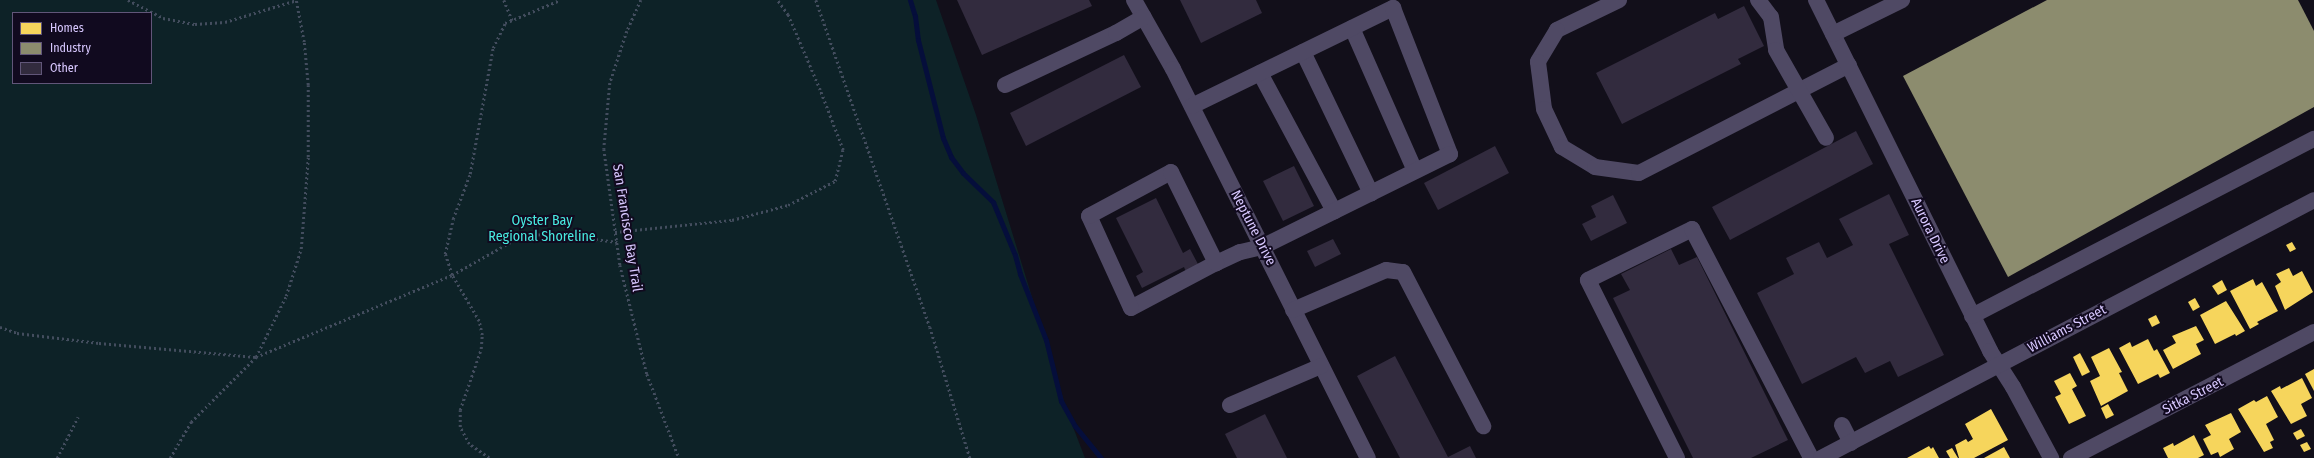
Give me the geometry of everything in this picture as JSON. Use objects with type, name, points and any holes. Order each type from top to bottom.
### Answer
[{"type":"street","name":"Neptune Drive","points":[[1134,0],[1192,106],[1368,458]]},
{"type":"street","points":[[1619,0],[1557,30],[1538,62],[1544,109],[1562,147],[1595,167],[1639,172],[1849,65]]},
{"type":"street","points":[[1758,0],[1771,17],[1776,50],[1826,138]]},
{"type":"street","name":"Aurora Drive","points":[[1816,0],[1972,316],[2051,458]]},
{"type":"street","points":[[1833,34],[1902,0]]},
{"type":"street","points":[[1192,106],[1393,8],[1450,154],[1262,246],[1240,252],[1216,263],[1131,308],[1089,216],[1171,172],[1216,263]]},
{"type":"street","points":[[1004,85],[1116,33],[1144,17]]},
{"type":"street","points":[[1352,28],[1415,171]]},
{"type":"street","points":[[1303,52],[1372,193]]},
{"type":"street","points":[[1260,73],[1334,211]]},
{"type":"street","points":[[1972,316],[2314,139]]},
{"type":"street","name":"Williams Street","points":[[1829,456],[1851,443],[2314,200]]},
{"type":"street","points":[[1677,458],[1588,280],[1692,229],[1812,458]]},
{"type":"street","points":[[1293,310],[1386,270],[1403,272],[1483,426]]},
{"type":"street","name":"Sitka Street","points":[[2071,458],[2314,332]]},
{"type":"street","points":[[1230,405],[1321,366]]},
{"type":"street","points":[[1842,425],[1851,443]]},
{"type":"path","points":[[128,0],[151,12]]},
{"type":"path","points":[[152,12],[163,18],[195,24],[225,22],[297,0],[304,42],[308,85],[308,157],[301,249],[286,296],[256,357],[191,422],[170,458]]},
{"type":"path","points":[[504,0],[512,20]]},
{"type":"path","points":[[489,458],[469,444],[460,427],[460,410],[481,349],[482,336],[479,321],[452,275],[445,254],[453,219],[470,174],[493,48],[505,23],[560,0]]},
{"type":"path","name":"San Francisco Bay Trail","points":[[641,0],[627,31],[610,83],[604,149],[620,265],[647,374],[679,458]]},
{"type":"path","points":[[615,232],[732,220],[788,205],[835,180],[843,150],[820,90],[788,15],[777,0]]},
{"type":"path","points":[[816,0],[930,327],[970,458]]},
{"type":"path","points":[[0,327],[17,333],[100,344],[256,357],[452,275],[523,235],[556,234],[616,242]]},
{"type":"path","points":[[57,458],[78,418]]},
{"type":"green space","name":"Oyster Bay Regional Shoreline","points":[[0,0],[936,0],[976,115],[1068,414],[1085,458],[0,458]]},
{"type":"building: Homes","points":[[2292,242],[2296,249],[2290,252],[2286,245]]},
{"type":"building: Homes","points":[[2289,268],[2293,276],[2302,271],[2313,292],[2285,310],[2275,286],[2281,282],[2276,274]]},
{"type":"building: Homes","points":[[2253,279],[2256,286],[2262,282],[2278,311],[2257,322],[2259,324],[2250,329],[2230,291]]},
{"type":"building: Homes","points":[[2222,280],[2227,290],[2218,295],[2212,286]]},
{"type":"building: Homes","points":[[2195,298],[2200,307],[2193,311],[2188,302]]},
{"type":"building: Homes","points":[[2226,301],[2245,331],[2236,336],[2235,334],[2215,344],[2200,315]]},
{"type":"building: Homes","points":[[2156,315],[2160,323],[2152,327],[2148,319]]},
{"type":"building: Homes","points":[[2196,326],[2204,340],[2196,344],[2201,354],[2173,369],[2163,350],[2176,343],[2172,336]]},
{"type":"building: Homes","points":[[2148,339],[2154,351],[2157,349],[2170,373],[2160,378],[2158,374],[2138,384],[2119,348],[2130,342],[2132,347]]},
{"type":"building: Homes","points":[[2109,348],[2122,372],[2119,373],[2128,391],[2101,406],[2090,381],[2100,376],[2091,357]]},
{"type":"building: Homes","points":[[2080,353],[2090,372],[2082,376],[2073,357]]},
{"type":"building: Homes","points":[[2314,369],[2314,391],[2305,374]]},
{"type":"building: Homes","points":[[2070,373],[2077,386],[2072,389],[2086,416],[2069,424],[2055,397],[2061,394],[2054,381]]},
{"type":"building: Homes","points":[[2302,378],[2312,398],[2301,404],[2307,416],[2291,424],[2271,391],[2280,386],[2281,389]]},
{"type":"building: Homes","points":[[2267,396],[2278,417],[2266,424],[2274,440],[2270,442],[2273,448],[2264,452],[2238,409],[2254,400],[2256,402]]},
{"type":"building: Homes","points":[[2108,404],[2114,415],[2106,419],[2101,408]]},
{"type":"building: Homes","points":[[1991,409],[2008,440],[1974,458],[1959,458],[1955,445],[1966,439],[1968,442],[1973,439],[1965,424]]},
{"type":"building: Homes","points":[[2231,413],[2241,432],[2229,439],[2234,449],[2220,457],[2218,452],[2211,455],[2203,439],[2211,435],[2205,425]]},
{"type":"building: Homes","points":[[2301,429],[2305,436],[2297,440],[2293,433]]},
{"type":"building: Homes","points":[[2194,435],[2204,455],[2198,458],[2168,458],[2163,448],[2173,443],[2174,446]]},
{"type":"building: Homes","points":[[2307,442],[2311,449],[2304,452],[2300,445]]},
{"type":"building: Homes","points":[[1929,446],[1931,449],[1933,447],[1939,458],[1907,458]]},
{"type":"building: Homes","points":[[2004,447],[2010,458],[1984,458]]},
{"type":"building: Homes","points":[[1952,448],[1958,458],[1950,458],[1946,451]]},
{"type":"building: Industry","points":[[2047,0],[2298,0],[2314,31],[2314,107],[2008,277],[1903,76]]},
{"type":"building: Other","points":[[957,0],[1089,0],[1092,6],[982,55]]},
{"type":"building: Other","points":[[1180,0],[1256,0],[1262,13],[1201,43]]},
{"type":"building: Other","points":[[1744,6],[1764,46],[1738,59],[1741,64],[1622,124],[1596,73],[1715,13],[1718,19]]},
{"type":"building: Other","points":[[1124,55],[1141,87],[1026,146],[1010,113]]},
{"type":"building: Other","points":[[1856,131],[1873,164],[1730,240],[1712,207]]},
{"type":"building: Other","points":[[1495,146],[1509,173],[1438,210],[1424,183]]},
{"type":"building: Other","points":[[1294,166],[1314,206],[1283,221],[1263,181]]},
{"type":"building: Other","points":[[1889,194],[1909,235],[1889,244],[1944,355],[1898,377],[1890,361],[1865,373],[1856,357],[1802,384],[1757,293],[1794,274],[1786,258],[1819,242],[1827,258],[1853,245],[1839,219]]},
{"type":"building: Other","points":[[1613,195],[1627,223],[1591,241],[1582,224],[1596,217],[1591,206]]},
{"type":"building: Other","points":[[1156,198],[1183,253],[1190,249],[1199,266],[1186,272],[1184,267],[1142,288],[1136,276],[1143,272],[1116,218]]},
{"type":"building: Other","points":[[1333,239],[1341,254],[1315,267],[1307,251]]},
{"type":"building: Other","points":[[1671,249],[1679,265],[1697,257],[1788,440],[1751,458],[1693,458],[1613,298],[1630,290],[1621,274]]},
{"type":"building: Other","points":[[1395,356],[1448,457],[1470,446],[1476,458],[1400,458],[1357,376]]},
{"type":"building: Other","points":[[1265,414],[1287,458],[1237,458],[1225,434]]},
{"type":"waterway","points":[[910,0],[915,16],[918,40],[943,138],[951,157],[963,173],[993,202],[1015,255],[1020,274],[1046,340],[1061,401],[1075,426],[1101,458]]}]
